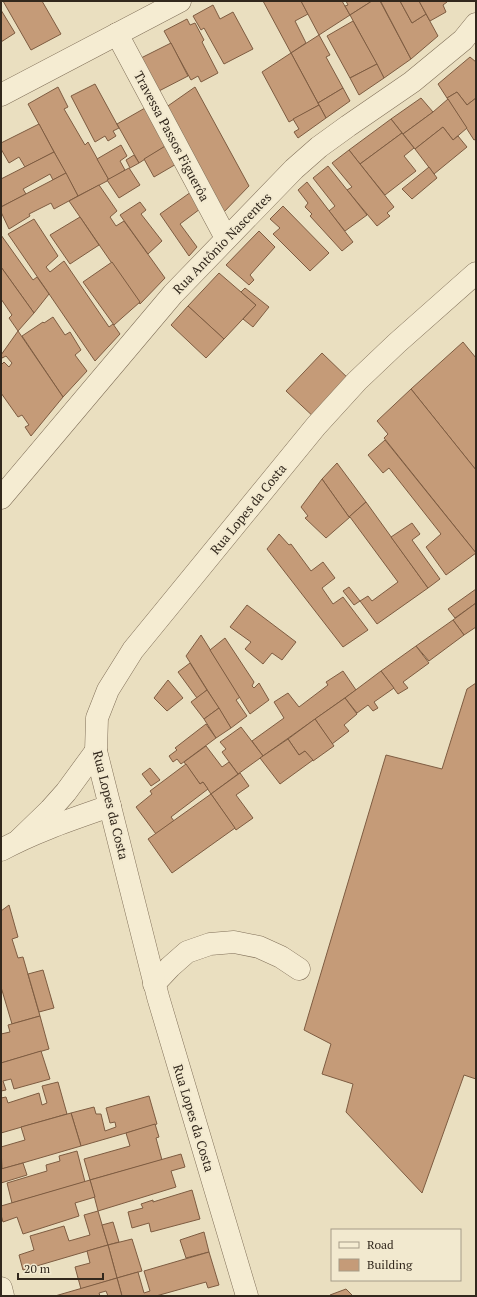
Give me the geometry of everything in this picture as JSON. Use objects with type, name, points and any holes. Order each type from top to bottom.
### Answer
[{"type":"street","points":[[1,95],[180,1]]},
{"type":"street","name":"Rua Antônio Nascentes","points":[[1,498],[173,294],[294,169],[348,126],[412,82],[464,40],[476,24]]},
{"type":"street","name":"Travessa Passos Figuerôa","points":[[117,34],[226,238]]},
{"type":"street","name":"Rua Lopes da Costa","points":[[247,1296],[154,984],[96,751],[97,718],[108,690],[133,650],[316,426],[357,381],[397,343],[476,273]]},
{"type":"street","points":[[10,845],[50,810],[66,792],[96,751]]},
{"type":"street","points":[[10,845],[60,823],[110,806]]},
{"type":"street","points":[[154,984],[170,966],[187,952],[210,944],[234,942],[259,947],[280,957],[299,969]]},
{"type":"street","points":[[1,1288],[3,1296]]},
{"type":"building","points":[[3,1],[42,1],[61,34],[31,50]]},
{"type":"building","points":[[263,1],[301,1],[308,14],[295,21],[306,43],[291,53]]},
{"type":"building","points":[[301,1],[342,1],[350,15],[319,35]]},
{"type":"building","points":[[346,1],[372,1],[350,15],[345,6],[348,5]]},
{"type":"building","points":[[372,1],[380,1],[411,59],[384,78],[350,15]]},
{"type":"building","points":[[400,1],[412,23],[426,14],[438,36],[411,59],[381,2]]},
{"type":"building","points":[[400,1],[419,1],[426,14],[412,23]]},
{"type":"building","points":[[419,1],[446,1],[447,2],[443,5],[446,12],[430,21]]},
{"type":"building","points":[[213,5],[220,19],[233,12],[253,49],[224,64],[204,28],[201,30],[193,16]]},
{"type":"building","points":[[1,10],[15,33],[1,42]]},
{"type":"building","points":[[187,19],[190,25],[195,23],[204,40],[202,42],[218,73],[201,82],[198,76],[191,80],[164,31]]},
{"type":"building","points":[[353,21],[377,64],[350,78],[327,36]]},
{"type":"building","points":[[319,35],[330,55],[326,57],[343,88],[318,103],[291,53]]},
{"type":"building","points":[[171,43],[188,76],[157,92],[139,59]]},
{"type":"building","points":[[291,53],[319,105],[289,122],[262,72]]},
{"type":"building","points":[[470,57],[476,62],[476,98],[467,105],[457,92],[447,98],[438,84]]},
{"type":"building","points":[[377,64],[384,78],[359,95],[350,78]]},
{"type":"building","points":[[95,84],[119,128],[113,131],[116,136],[108,141],[105,136],[95,142],[71,96]]},
{"type":"building","points":[[58,87],[68,107],[64,109],[85,145],[88,142],[109,180],[78,196],[28,104]]},
{"type":"building","points":[[195,87],[249,186],[221,215],[165,108]]},
{"type":"building","points":[[343,88],[350,101],[326,118],[318,103]]},
{"type":"building","points":[[457,92],[467,105],[476,98],[476,139],[474,140],[447,98]]},
{"type":"building","points":[[421,98],[433,112],[403,134],[391,119]]},
{"type":"building","points":[[448,99],[467,128],[453,140],[443,127],[415,149],[403,134]]},
{"type":"building","points":[[319,105],[326,118],[298,138],[294,132],[299,129],[293,119]]},
{"type":"building","points":[[145,108],[167,145],[139,163],[117,124]]},
{"type":"building","points":[[391,119],[402,133],[360,164],[349,150]]},
{"type":"building","points":[[39,124],[54,152],[25,167],[19,157],[9,163],[1,149],[1,143]]},
{"type":"building","points":[[443,127],[453,140],[458,136],[467,147],[434,174],[415,149]]},
{"type":"building","points":[[402,133],[414,148],[404,156],[416,171],[385,195],[360,164]]},
{"type":"building","points":[[121,145],[127,156],[120,161],[125,170],[109,180],[97,159]]},
{"type":"building","points":[[167,145],[178,163],[154,177],[144,159]]},
{"type":"building","points":[[349,150],[394,207],[387,213],[390,216],[377,226],[347,190],[352,187],[332,163]]},
{"type":"building","points":[[54,152],[66,173],[53,180],[50,174],[23,189],[26,194],[1,207],[1,179]]},
{"type":"building","points":[[134,155],[139,163],[130,168],[126,160]]},
{"type":"building","points":[[328,166],[367,215],[345,231],[329,211],[335,206],[313,178]]},
{"type":"building","points":[[429,167],[437,178],[412,199],[402,189]]},
{"type":"building","points":[[129,168],[140,185],[119,198],[107,180]]},
{"type":"building","points":[[66,173],[78,196],[54,209],[51,203],[29,214],[30,216],[9,229],[1,212],[1,207]]},
{"type":"building","points":[[307,182],[353,242],[342,251],[310,216],[312,214],[305,207],[308,203],[298,190]]},
{"type":"building","points":[[99,185],[117,211],[110,217],[116,226],[124,221],[165,278],[140,304],[69,201]]},
{"type":"building","points":[[191,192],[200,209],[180,224],[197,247],[189,256],[160,214]]},
{"type":"building","points":[[140,202],[146,210],[141,214],[162,241],[148,254],[120,215]]},
{"type":"building","points":[[283,206],[329,253],[310,271],[273,234],[280,228],[270,219]]},
{"type":"building","points":[[80,217],[99,245],[70,264],[50,235]]},
{"type":"building","points":[[34,219],[58,256],[46,267],[50,272],[64,261],[109,327],[113,324],[120,334],[95,361],[8,234]]},
{"type":"building","points":[[259,231],[275,247],[250,275],[254,280],[249,285],[226,265]]},
{"type":"building","points":[[1,235],[33,280],[37,277],[49,294],[34,313],[1,267]]},
{"type":"building","points":[[112,262],[140,302],[114,325],[83,282]]},
{"type":"building","points":[[1,267],[34,313],[18,331],[9,318],[12,315],[1,299]]},
{"type":"building","points":[[219,273],[256,305],[224,339],[188,306]]},
{"type":"building","points":[[245,288],[269,307],[253,327],[243,319],[256,305],[241,292]]},
{"type":"building","points":[[188,306],[224,339],[206,358],[171,325]]},
{"type":"building","points":[[53,317],[65,335],[70,332],[81,350],[75,355],[87,371],[63,397],[22,336]]},
{"type":"building","points":[[18,331],[63,397],[31,436],[25,427],[29,425],[22,415],[18,417],[1,393],[1,365],[4,362],[9,367],[12,363],[6,356],[2,358],[1,355]]},
{"type":"building","points":[[463,342],[476,358],[476,470],[411,389]]},
{"type":"building","points":[[322,353],[352,382],[317,420],[286,391]]},
{"type":"building","points":[[411,389],[476,470],[476,553],[384,438],[388,434],[377,421]]},
{"type":"building","points":[[385,440],[476,553],[446,575],[426,547],[441,534],[389,468],[383,473],[368,455]]},
{"type":"building","points":[[337,463],[366,502],[349,517],[322,479]]},
{"type":"building","points":[[322,479],[349,517],[366,502],[428,588],[377,624],[360,601],[368,596],[372,601],[398,582],[350,517],[326,538],[305,518],[308,516],[301,507]]},
{"type":"building","points":[[412,523],[420,534],[412,540],[440,579],[428,588],[391,537]]},
{"type":"building","points":[[279,534],[289,545],[291,544],[311,571],[323,562],[335,578],[322,588],[333,604],[343,597],[368,630],[343,647],[267,549]]},
{"type":"building","points":[[349,587],[360,601],[354,605],[343,591]]},
{"type":"building","points":[[476,589],[476,603],[455,618],[448,609]]},
{"type":"building","points":[[476,603],[476,627],[464,635],[453,620]]},
{"type":"building","points":[[247,605],[296,642],[282,660],[272,653],[263,664],[245,649],[251,642],[230,627]]},
{"type":"building","points":[[453,620],[464,635],[429,661],[416,646]]},
{"type":"building","points":[[201,635],[240,697],[236,700],[247,716],[231,728],[186,656]]},
{"type":"building","points":[[225,638],[254,682],[252,686],[254,688],[259,683],[269,700],[250,714],[210,650]]},
{"type":"building","points":[[416,646],[429,663],[403,682],[408,688],[398,694],[381,671]]},
{"type":"building","points":[[190,663],[207,690],[197,698],[178,672]]},
{"type":"building","points":[[343,671],[356,690],[263,756],[252,741],[284,718],[274,702],[288,693],[299,707],[328,685],[326,682]]},
{"type":"building","points":[[381,671],[394,688],[374,702],[378,708],[373,711],[368,705],[357,713],[345,698]]},
{"type":"building","points":[[168,680],[183,698],[167,711],[154,698]]},
{"type":"building","points":[[476,683],[476,1079],[464,1075],[422,1193],[346,1112],[353,1084],[322,1074],[331,1044],[304,1030],[386,755],[442,769],[467,689]]},
{"type":"building","points":[[207,690],[219,708],[204,719],[191,702]]},
{"type":"building","points":[[345,698],[357,714],[344,725],[349,731],[332,744],[315,719]]},
{"type":"building","points":[[219,708],[231,728],[216,738],[204,719]]},
{"type":"building","points":[[315,719],[334,746],[313,761],[305,751],[299,755],[288,739]]},
{"type":"building","points":[[206,724],[216,738],[181,764],[177,759],[173,762],[169,756],[177,750],[175,748]]},
{"type":"building","points":[[241,727],[263,756],[238,774],[222,752],[226,749],[220,742]]},
{"type":"building","points":[[288,739],[299,755],[305,751],[313,760],[280,784],[260,758]]},
{"type":"building","points":[[206,746],[222,767],[229,762],[238,774],[211,794],[203,782],[200,784],[184,762]]},
{"type":"building","points":[[186,764],[200,784],[203,782],[208,789],[171,817],[174,821],[156,834],[136,807],[152,794],[150,791]]},
{"type":"building","points":[[150,768],[160,780],[151,786],[142,774]]},
{"type":"building","points":[[240,773],[249,786],[236,795],[253,818],[236,830],[211,794]]},
{"type":"building","points":[[211,794],[235,828],[172,873],[148,839]]},
{"type":"building","points":[[9,905],[18,937],[12,939],[18,958],[23,957],[40,1016],[12,1024],[1,987],[1,911]]},
{"type":"building","points":[[43,970],[54,1008],[39,1012],[28,974]]},
{"type":"building","points":[[40,1016],[49,1049],[1,1063],[1,1034],[10,1032],[8,1025]]},
{"type":"building","points":[[41,1051],[50,1079],[14,1089],[11,1079],[3,1081],[6,1090],[1,1091],[1,1063]]},
{"type":"building","points":[[58,1082],[67,1114],[1,1133],[1,1098],[6,1097],[8,1103],[39,1093],[42,1105],[47,1103],[42,1086]]},
{"type":"building","points":[[149,1096],[157,1124],[81,1146],[71,1113],[94,1107],[96,1114],[101,1114],[105,1131],[116,1127],[115,1122],[110,1123],[106,1108]]},
{"type":"building","points":[[71,1113],[81,1146],[2,1169],[1,1147],[25,1140],[21,1127]]},
{"type":"building","points":[[155,1124],[159,1137],[156,1138],[162,1160],[90,1180],[84,1159],[130,1146],[126,1133]]},
{"type":"building","points":[[77,1151],[85,1182],[12,1203],[7,1183],[47,1171],[46,1165],[60,1161],[59,1156]]},
{"type":"building","points":[[181,1154],[185,1167],[171,1171],[176,1187],[98,1211],[90,1180]]},
{"type":"building","points":[[23,1163],[27,1175],[1,1183],[1,1169]]},
{"type":"building","points":[[90,1180],[95,1197],[75,1203],[79,1216],[23,1234],[17,1217],[3,1222],[1,1206]]},
{"type":"building","points":[[192,1190],[200,1219],[151,1232],[149,1223],[132,1228],[128,1212],[143,1208],[141,1204],[153,1200],[153,1202]]},
{"type":"building","points":[[98,1211],[108,1245],[23,1270],[19,1255],[34,1250],[30,1236],[64,1226],[69,1241],[90,1235],[84,1215]]},
{"type":"building","points":[[113,1222],[119,1242],[108,1245],[102,1225]]},
{"type":"building","points":[[204,1232],[209,1252],[186,1258],[180,1240]]},
{"type":"building","points":[[132,1239],[142,1271],[117,1278],[108,1245]]},
{"type":"building","points":[[108,1245],[117,1278],[81,1289],[75,1267],[90,1263],[87,1251]]},
{"type":"building","points":[[209,1252],[219,1285],[208,1288],[206,1282],[156,1296],[122,1296],[117,1278],[138,1272],[144,1293],[150,1291],[144,1271]]},
{"type":"building","points":[[117,1278],[122,1296],[108,1296],[106,1291],[99,1293],[100,1296],[55,1296]]},
{"type":"building","points":[[346,1289],[353,1296],[330,1295]]}]
